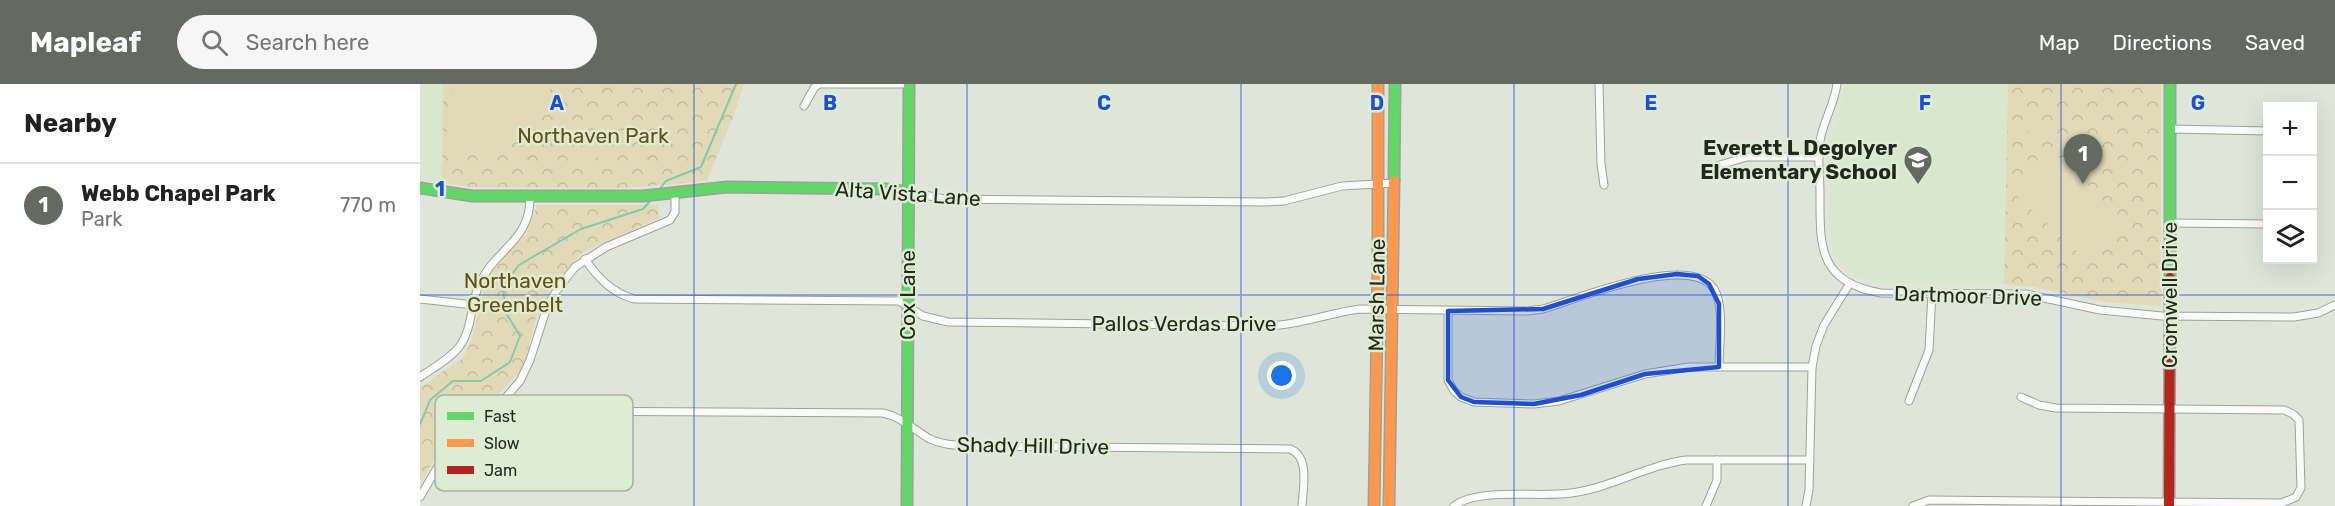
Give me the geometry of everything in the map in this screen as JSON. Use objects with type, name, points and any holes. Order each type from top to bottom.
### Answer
[{"type":"street","points":[[804,106],[814,88],[819,84],[904,84]]},
{"type":"street","name":"Cox Lane","points":[[907,506],[909,84]]},
{"type":"street","name":"Marsh Lane","points":[[1374,506],[1378,84]]},
{"type":"street","name":"Marsh Lane","points":[[1389,506],[1395,84]]},
{"type":"street","points":[[1599,84],[1600,164],[1604,185]]},
{"type":"street","points":[[1806,506],[1809,490],[1812,367],[1816,346],[1824,325],[1850,283],[1828,264],[1820,243],[1820,142],[1834,106],[1837,84]]},
{"type":"street","name":"Cromwell Drive","points":[[2169,503],[2170,84]]},
{"type":"street","points":[[2170,129],[2263,131]]},
{"type":"street","points":[[1713,167],[1747,157],[1819,157]]},
{"type":"street","name":"Alta Vista Lane","points":[[420,188],[472,196],[643,196],[727,187],[886,189],[945,199],[1265,202],[1284,201],[1342,186],[1394,183]]},
{"type":"street","points":[[509,395],[520,381],[530,360],[542,320],[556,290],[575,267],[585,259],[606,247],[670,220],[675,212],[672,193]]},
{"type":"street","points":[[420,377],[442,364],[460,345],[469,328],[478,286],[487,269],[524,228],[529,215],[531,196]]},
{"type":"street","points":[[2170,223],[2263,224]]},
{"type":"street","name":"Pallos Verdas Drive","points":[[585,259],[609,287],[634,299],[899,301],[923,316],[948,322],[1269,326],[1297,323],[1336,312],[1377,309],[1543,309],[1638,279],[1677,274],[1698,276],[1715,291],[1719,304],[1719,367]]},
{"type":"street","name":"Dartmoor Drive","points":[[1850,283],[1864,290],[1881,293],[2026,294],[2100,310],[2170,316],[2294,317],[2318,313],[2335,305]]},
{"type":"street","points":[[1909,401],[1929,350],[1932,293]]},
{"type":"street","points":[[420,299],[474,305]]},
{"type":"street","points":[[1448,310],[1448,380],[1454,391],[1461,397],[1474,402],[1534,404],[1559,400],[1645,374],[1689,367],[1812,367]]},
{"type":"street","points":[[1913,506],[1929,500],[2282,503],[2296,497],[2301,488],[2301,429],[2299,420],[2284,410],[2056,408],[2039,405],[2021,397]]},
{"type":"street","name":"Shady Hill Drive","points":[[633,412],[883,413],[894,415],[941,443],[969,446],[1290,449],[1298,452],[1303,459],[1302,506]]},
{"type":"street","points":[[1706,506],[1717,480],[1717,460]]},
{"type":"street","points":[[1454,506],[1460,501],[1482,496],[1570,494],[1594,489],[1669,462],[1810,460]]},
{"type":"street","points":[[420,497],[435,471]]},
{"type":"highlighted area","points":[[1677,274],[1698,276],[1709,284],[1719,304],[1719,367],[1645,374],[1581,395],[1534,404],[1474,402],[1461,397],[1448,380],[1448,311],[1543,309],[1638,279]]},
{"type":"shaded area","points":[[420,84],[443,84],[442,183],[420,181]]},
{"type":"shaded area","name":"Everett L Degolyer Elementary School","points":[[1846,84],[2008,84],[2004,284],[1886,284],[1865,279],[1847,270],[1834,254],[1829,232],[1831,141]]},
{"type":"green space","name":"Northaven Park","points":[[443,84],[744,84],[707,181],[624,188],[471,187],[442,183]]},
{"type":"green space","points":[[454,84],[550,84],[547,106],[540,122],[529,134],[515,142],[499,146],[463,148],[444,147]]},
{"type":"green space","points":[[2008,84],[2161,84],[2161,306],[2105,302],[2034,287],[2004,284]]},
{"type":"green space","points":[[2029,109],[2038,109],[2038,136],[2028,136]]},
{"type":"green space","points":[[584,143],[596,143],[596,169],[584,169]]},
{"type":"green space","points":[[600,143],[612,144],[611,169],[600,169]]},
{"type":"green space","points":[[2058,156],[2130,227],[2090,264],[2015,194]]},
{"type":"green space","name":"Northaven Greenbelt","points":[[537,205],[658,205],[659,218],[582,253],[555,283],[536,317],[524,367],[497,395],[435,395],[435,459],[420,484],[420,387],[462,359],[472,340],[486,280],[507,253],[526,235]]},
{"type":"waterway","points":[[659,190],[666,181],[701,167],[736,84]]},
{"type":"waterway","points":[[436,395],[453,381],[481,381],[510,362],[520,336],[506,313],[503,286],[519,265],[581,229],[643,209],[652,199]]},
{"type":"waterway","points":[[420,425],[430,400],[435,396]]},
{"type":"traffic: fast","points":[[907,506],[909,84]]},
{"type":"traffic: fast","points":[[1394,181],[1395,84]]},
{"type":"traffic: fast","points":[[2170,84],[2170,278]]},
{"type":"traffic: fast","points":[[420,188],[472,196],[643,196],[727,187],[886,189],[909,192]]},
{"type":"traffic: slow","points":[[1374,506],[1378,84]]},
{"type":"traffic: slow","points":[[1389,506],[1394,181]]},
{"type":"traffic: jam","points":[[2169,506],[2170,278]]},
{"type":"place","name":"Webb Chapel Park","points":[[2083,184]]},
{"type":"place","name":"Everett L Degolyer Elementary School","points":[[1918,186]]}]
